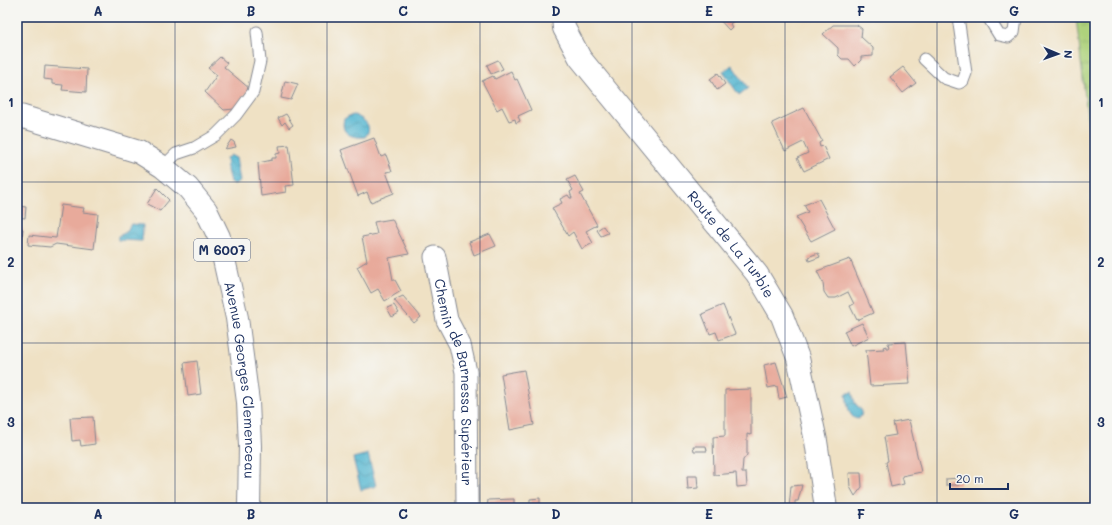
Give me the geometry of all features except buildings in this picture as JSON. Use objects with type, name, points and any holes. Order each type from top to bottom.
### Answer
[{"type":"main road","name":"Route de La Turbie","points":[[563,17],[564,28],[580,58],[757,274],[782,316],[798,358],[816,441],[826,508]]},
{"type":"main road","name":"Avenue Georges Clemenceau","points":[[17,115],[139,152],[163,167],[188,188],[206,210],[219,237],[237,318],[248,402],[250,446],[249,508]]},
{"type":"street","name":"Chemin de Barnessa Supérieur","points":[[435,257],[447,320],[460,345],[466,372],[467,508]]},
{"type":"lane","points":[[924,59],[944,78],[960,83],[964,81],[966,73],[958,17]]},
{"type":"lane","points":[[988,17],[999,35],[1008,37],[1014,32],[1016,17]]},
{"type":"lane","points":[[163,167],[176,154],[194,148],[216,135],[236,115],[253,92],[260,61],[257,32]]},
{"type":"green space","points":[[1076,17],[1095,17],[1095,186]]},
{"type":"water","points":[[732,65],[748,88],[739,95],[723,72]]},
{"type":"water","points":[[354,115],[367,123],[368,133],[365,137],[352,136],[345,132],[343,124],[344,119]]},
{"type":"water","points":[[230,155],[236,158],[240,181],[234,184],[230,182],[227,170],[226,159]]},
{"type":"water","points":[[131,224],[143,225],[142,241],[118,240],[118,236],[125,233]]},
{"type":"water","points":[[852,392],[855,403],[862,411],[861,416],[858,419],[852,416],[849,409],[846,394]]},
{"type":"water","points":[[368,454],[376,486],[361,490],[353,458]]}]
